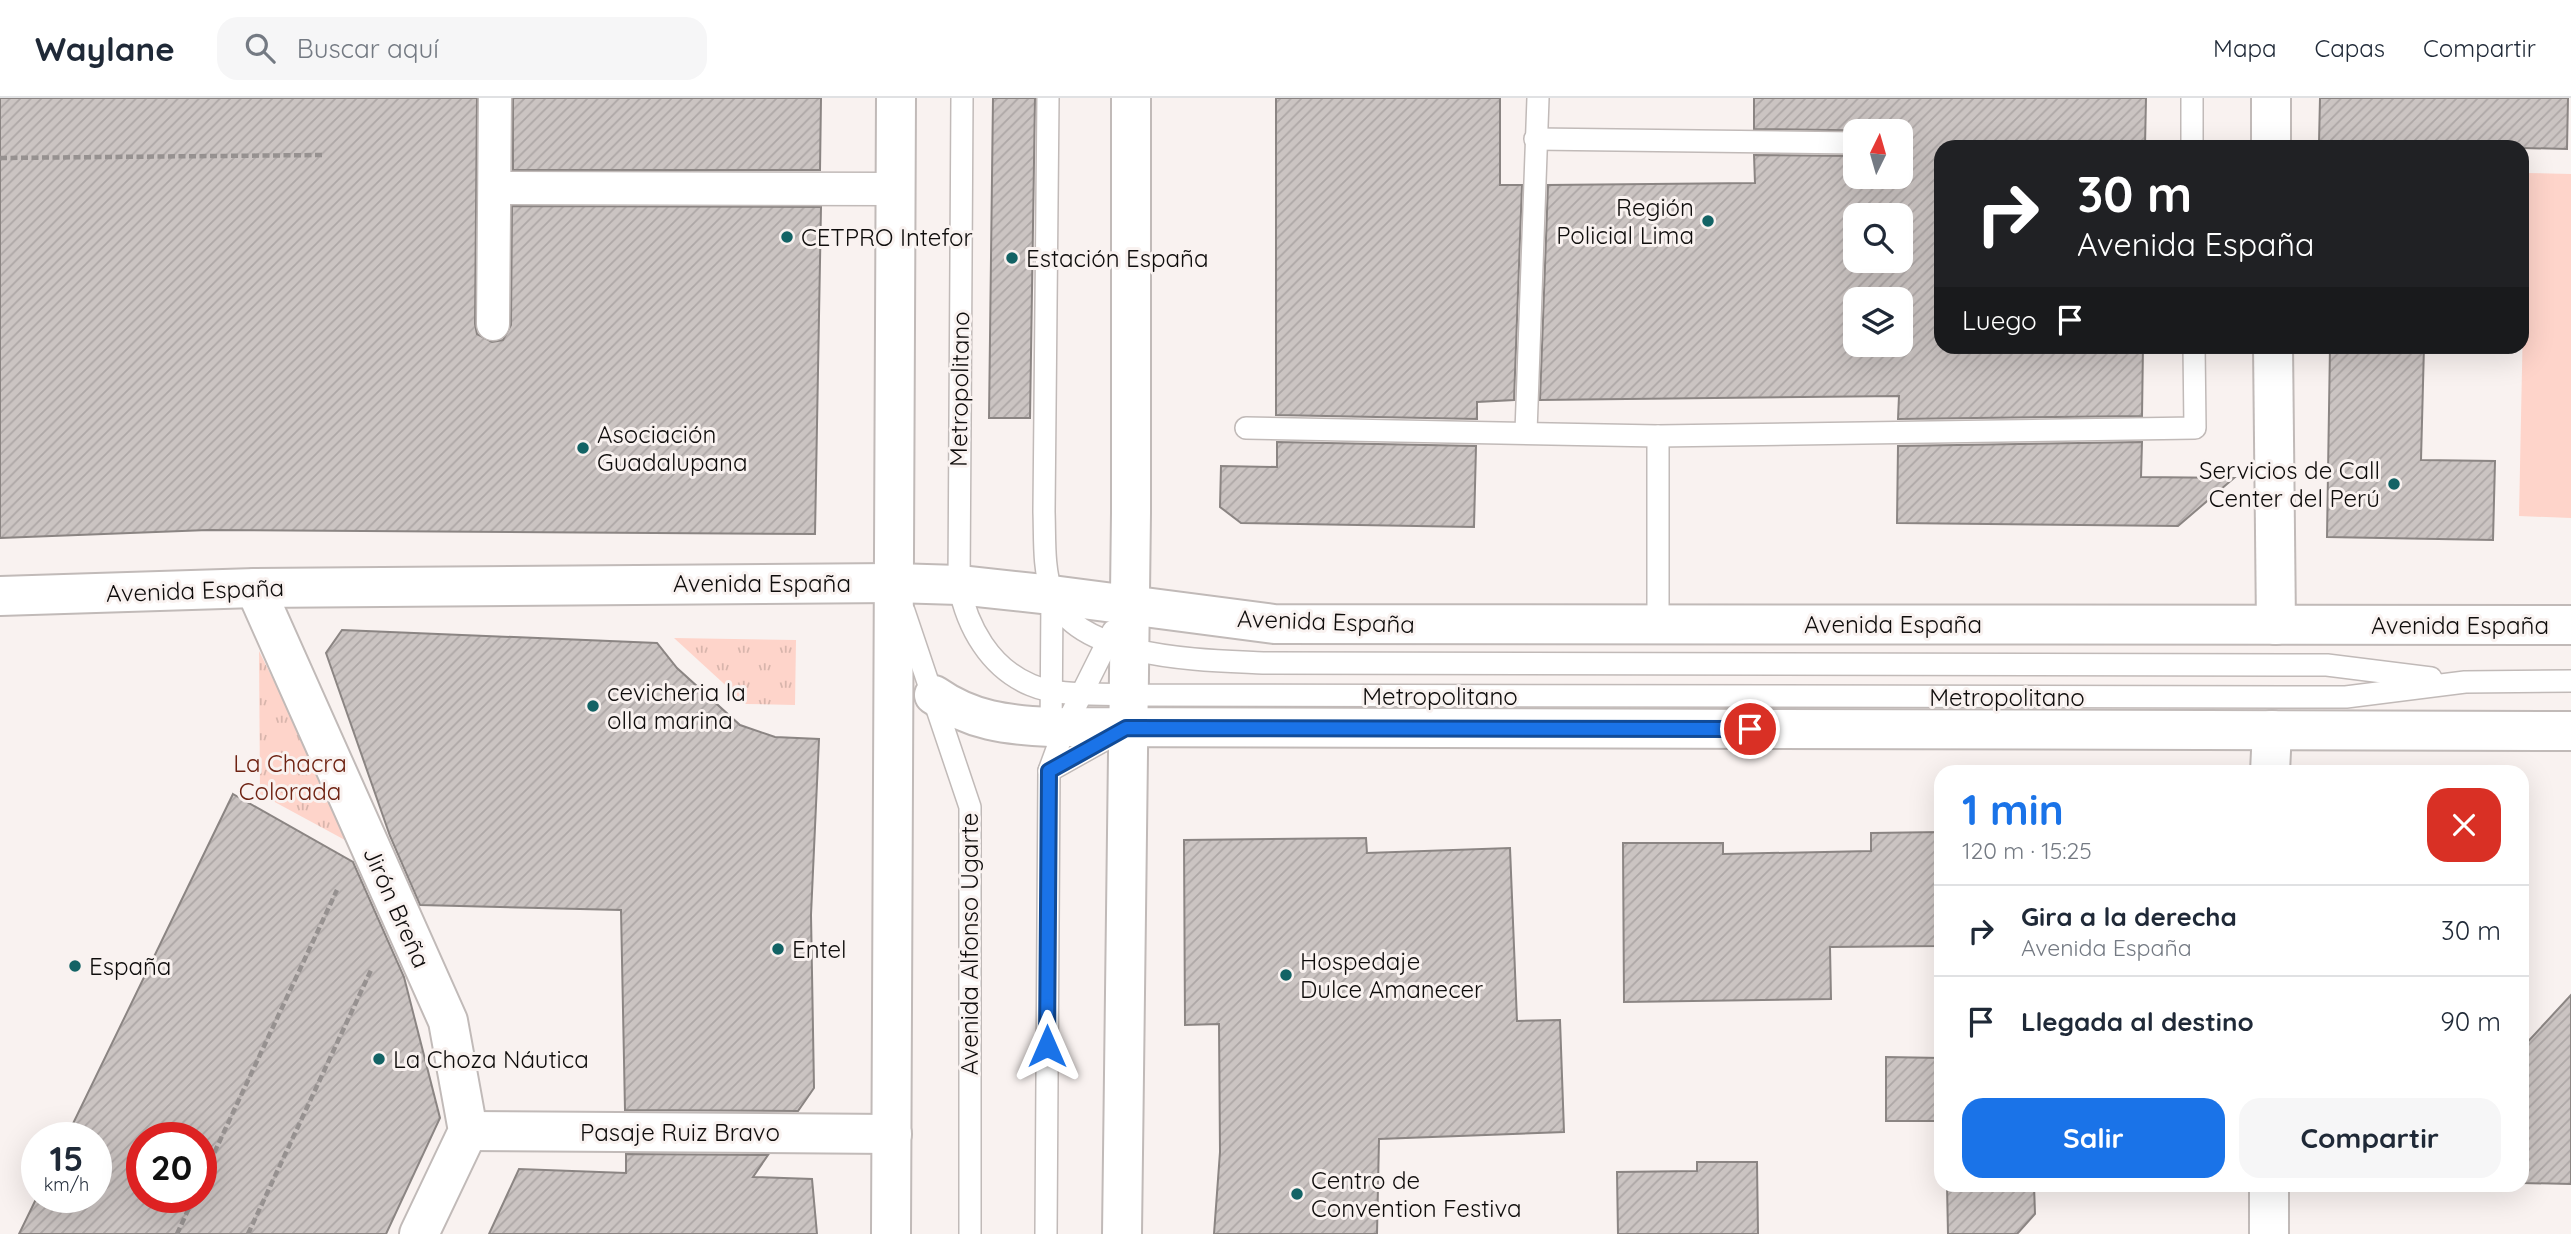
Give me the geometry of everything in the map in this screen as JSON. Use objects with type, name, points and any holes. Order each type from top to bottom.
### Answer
[{"type":"street","points":[[493,324],[495,98]]},
{"type":"street","name":"Avenida Alfonso Ugarte","points":[[891,1234],[895,98]]},
{"type":"street","points":[[1122,1234],[1127,711],[1118,645],[1130,605],[1131,98]]},
{"type":"street","points":[[2271,98],[2271,140]]},
{"type":"street","points":[[495,188],[896,190]]},
{"type":"street","points":[[2273,354],[2276,625]]},
{"type":"street","name":"Avenida España","points":[[0,596],[254,588],[894,583],[959,585],[1052,595],[1274,624],[2571,625]]},
{"type":"street","name":"Jirón Breña","points":[[254,588],[448,1021],[468,1131]]},
{"type":"street","points":[[934,695],[972,717],[1004,725],[1058,727],[1127,711],[2272,730],[2571,731]]},
{"type":"street","points":[[2270,765],[2272,730]]},
{"type":"street","points":[[419,1234],[468,1131]]},
{"type":"street","name":"Pasaje Ruiz Bravo","points":[[468,1131],[892,1134]]},
{"type":"street","points":[[2269,1192],[2269,1234]]},
{"type":"lane","name":"Metropolitano","points":[[962,98],[959,585],[963,605],[983,647],[1002,668],[1032,685],[1085,693],[1127,711],[2346,697],[2465,682],[2571,681]]},
{"type":"lane","points":[[1046,1234],[1049,771],[1058,727],[1052,690],[1052,595],[1044,512],[1048,98]]},
{"type":"lane","points":[[1526,432],[1538,98]]},
{"type":"lane","points":[[2192,98],[2192,140]]},
{"type":"lane","points":[[1535,139],[1843,143]]},
{"type":"lane","points":[[1246,428],[1658,436],[2195,428],[2194,354]]},
{"type":"lane","points":[[1658,436],[1658,624]]},
{"type":"lane","name":"Avenida Alfonso Ugarte","points":[[894,583],[970,807],[970,1234]]},
{"type":"lane","name":"Metropolitano","points":[[1052,595],[1064,612],[1085,630],[1118,645],[1194,659],[1324,664],[2327,665],[2465,682]]},
{"type":"lane","points":[[1058,727],[1118,645]]},
{"type":"lane","points":[[1049,771],[1127,711]]},
{"type":"path","points":[[0,158],[322,155]]},
{"type":"path","points":[[217,1147],[364,832]]},
{"type":"path","points":[[248,1234],[399,910]]},
{"type":"path","points":[[177,1234],[187,1213]]},
{"type":"green space","points":[[2529,173],[2571,174],[2571,518],[2519,516],[2522,354],[2529,354]]},
{"type":"green space","points":[[674,638],[796,640],[795,705],[746,704]]},
{"type":"green space","name":"La Chacra Colorada","points":[[259,651],[356,846],[260,794]]},
{"type":"building","points":[[0,98],[477,98],[475,324],[477,334],[492,342],[503,340],[511,325],[512,206],[821,207],[815,534],[208,530],[0,538]]},
{"type":"building","points":[[513,98],[821,98],[820,170],[513,170]]},
{"type":"building","name":"Estación España","points":[[993,98],[1035,98],[1030,418],[989,418]]},
{"type":"building","points":[[1276,98],[1500,98],[1500,185],[1522,185],[1514,400],[1477,402],[1477,419],[1276,415]]},
{"type":"building","points":[[1754,98],[2146,98],[2145,140],[1934,140],[1934,354],[2143,354],[2142,416],[1898,419],[1899,396],[1540,400],[1548,185],[1755,183],[1754,155],[1843,156],[1843,189],[1913,189],[1913,119],[1843,119],[1843,130],[1754,129]]},
{"type":"building","points":[[2320,98],[2568,98],[2567,149],[2529,148],[2529,140],[2319,140]]},
{"type":"building","points":[[2330,354],[2424,354],[2421,460],[2495,461],[2493,540],[2327,537]]},
{"type":"building","points":[[1277,442],[1476,446],[1474,527],[1241,523],[1220,507],[1221,466],[1277,467]]},
{"type":"building","points":[[2142,442],[2141,477],[2234,478],[2178,526],[1897,523],[1898,446]]},
{"type":"building","points":[[342,630],[657,643],[677,668],[740,725],[775,737],[819,739],[811,915],[814,1088],[798,1111],[625,1110],[621,910],[420,905],[390,836],[326,653]]},
{"type":"building","points":[[233,794],[353,862],[404,977],[440,1118],[386,1234],[19,1234],[29,1213],[112,1213],[112,1122],[74,1122]]},
{"type":"building","points":[[1934,832],[1934,946],[1830,947],[1831,999],[1624,1002],[1623,843],[1723,843],[1723,854],[1871,851],[1871,833]]},
{"type":"building","points":[[1366,838],[1367,853],[1510,848],[1517,1021],[1560,1020],[1564,1132],[1379,1139],[1377,1234],[1214,1234],[1220,1152],[1219,1024],[1185,1025],[1184,840]]},
{"type":"building","points":[[2571,995],[2571,1184],[2529,1183],[2529,1040]]},
{"type":"building","points":[[1886,1057],[1934,1058],[1934,1121],[1886,1121]]},
{"type":"building","points":[[626,1154],[768,1155],[753,1177],[812,1179],[817,1234],[489,1234],[519,1169],[626,1173]]},
{"type":"building","points":[[1697,1162],[1757,1162],[1758,1234],[1618,1234],[1617,1172],[1697,1171]]},
{"type":"building","points":[[1947,1192],[2034,1192],[2035,1214],[2017,1234],[1948,1234]]},
{"type":"place","name":"Región Policial Lima","points":[[1708,221]]},
{"type":"place","name":"CETPRO Intefor","points":[[787,237]]},
{"type":"place","name":"Estación España","points":[[1012,258]]},
{"type":"place","name":"Asociación Guadalupana","points":[[583,448]]},
{"type":"place","name":"Servicios de Call Center del Perú","points":[[2394,484]]},
{"type":"place","name":"cevicheria la olla marina","points":[[593,706]]},
{"type":"place","name":"Entel","points":[[778,949]]},
{"type":"place","name":"España","points":[[75,966]]},
{"type":"place","name":"Hospedaje Dulce Amanecer","points":[[1286,975]]},
{"type":"place","name":"La Choza Náutica","points":[[379,1059]]},
{"type":"place","name":"Centro de Convention Festiva","points":[[1297,1194]]},
{"type":"route","points":[[1047,1046],[1049,771],[1126,728],[1750,729]]}]
